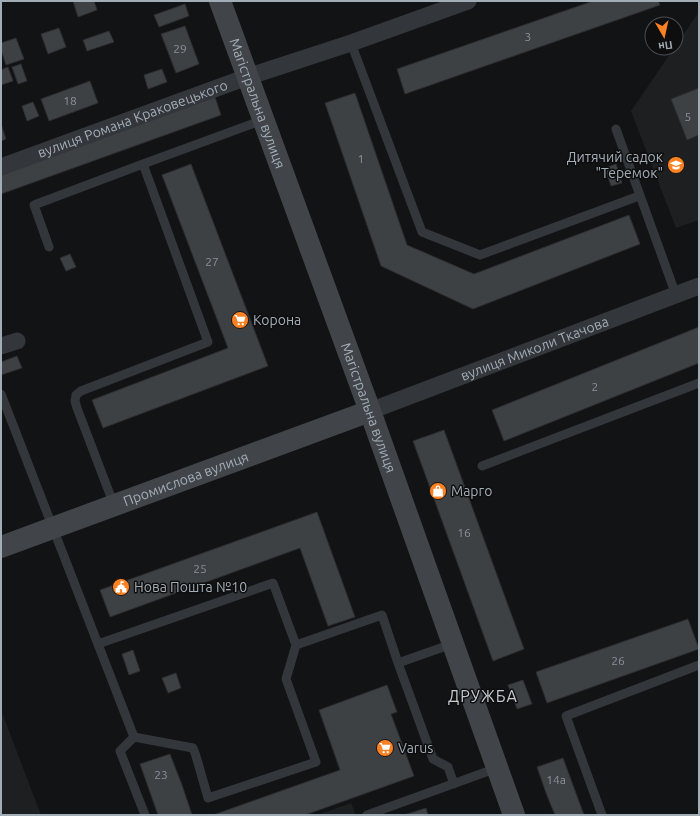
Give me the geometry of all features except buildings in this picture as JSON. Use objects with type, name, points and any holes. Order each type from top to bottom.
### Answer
[{"type":"street","name":"Магістральна вулиця","points":[[220,1],[370,411],[514,815]]},
{"type":"street","name":"вулиця Романа Краковецького","points":[[1,167],[247,77],[351,43],[468,1]]},
{"type":"street","name":"вулиця Миколи Ткачова","points":[[370,411],[699,286]]},
{"type":"street","name":"Промислова вулиця","points":[[1,547],[370,411]]},
{"type":"lane","points":[[351,43],[422,232],[480,255],[639,196]]},
{"type":"lane","points":[[49,247],[34,205],[263,120]]},
{"type":"lane","points":[[616,129],[676,295]]},
{"type":"lane","points":[[114,505],[75,401],[76,395],[81,390],[208,342],[143,164]]},
{"type":"lane","points":[[482,466],[699,383]]},
{"type":"lane","points":[[1,394],[134,737]]},
{"type":"lane","points":[[98,644],[273,583],[296,645],[286,679],[316,762],[208,798],[193,748],[134,737]]},
{"type":"lane","points":[[296,645],[382,615],[433,759],[448,767],[454,784]]},
{"type":"lane","points":[[398,663],[452,644]]},
{"type":"lane","points":[[602,815],[566,716],[699,665]]},
{"type":"lane","points":[[134,737],[120,751],[145,815]]},
{"type":"lane","points":[[367,815],[497,768]]},
{"type":"shaded area","name":"Дитячий садок \"Теремок\"","points":[[699,12],[699,220],[676,228],[631,111],[669,56],[684,56],[684,34]]},
{"type":"shaded area","points":[[1,710],[41,815],[1,815]]},
{"type":"shaded area","points":[[351,803],[356,815],[317,815]]},
{"type":"place","name":"Дитячий садок \"Теремок\"","points":[[676,165]]},
{"type":"place","name":"Корона","points":[[240,320]]},
{"type":"place","name":"Марго","points":[[438,491]]},
{"type":"place","name":"Нова Пошта №10","points":[[121,587]]},
{"type":"place","name":"Varus","points":[[385,748]]},
{"type":"district","name":"ДРУЖБА","points":[[483,696]]}]
